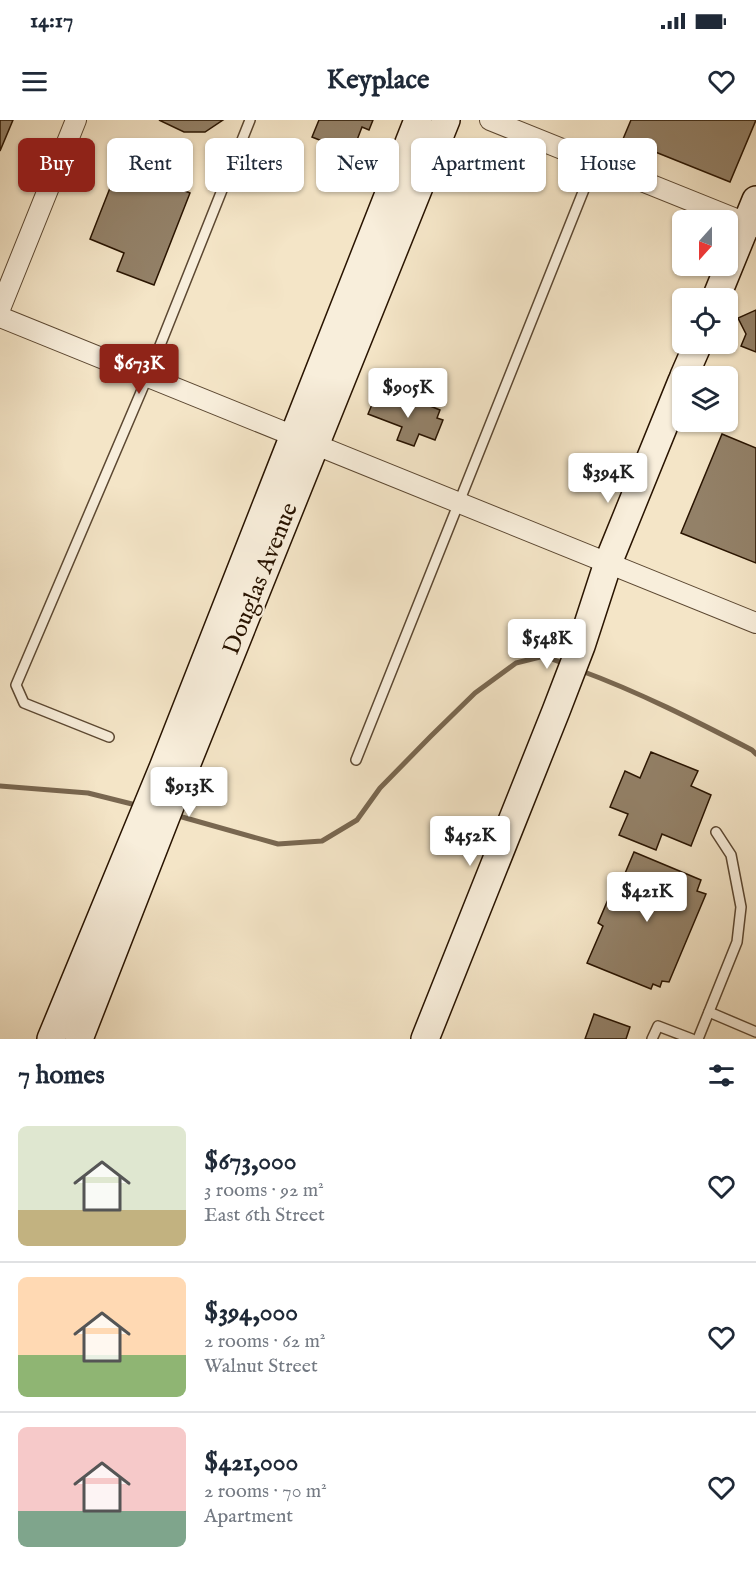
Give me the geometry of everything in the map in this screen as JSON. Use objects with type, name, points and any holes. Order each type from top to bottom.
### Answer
[{"type":"street","points":[[0,309],[76,120]]},
{"type":"street","name":"Douglas Avenue","points":[[51,1039],[143,844],[173,770],[304,440],[418,120]]},
{"type":"street","name":"Douglas Avenue","points":[[304,440],[446,120]]},
{"type":"street","points":[[490,120],[558,147]]},
{"type":"street","points":[[657,184],[753,217],[721,288]]},
{"type":"street","points":[[0,317],[756,623]]},
{"type":"street","points":[[425,1039],[556,711],[581,646],[608,563],[672,406]]},
{"type":"street","name":"Douglas Avenue","points":[[79,1039],[143,844]]},
{"type":"lane","points":[[109,737],[24,703],[16,685],[147,378],[250,120]]},
{"type":"lane","points":[[356,760],[583,192]]},
{"type":"lane","points":[[698,1039],[737,942],[741,907],[731,855],[716,832]]},
{"type":"lane","points":[[708,1012],[756,1032]]},
{"type":"lane","points":[[652,1039],[658,1026],[692,1039]]},
{"type":"building","points":[[0,120],[13,120],[0,151]]},
{"type":"building","points":[[159,120],[223,120],[205,132],[184,132]]},
{"type":"building","points":[[319,120],[373,120],[369,130],[362,127],[358,138],[312,137]]},
{"type":"building","points":[[631,120],[756,120],[730,182],[657,153],[657,138],[623,138]]},
{"type":"building","points":[[108,192],[190,193],[154,285],[117,271],[124,253],[90,239]]},
{"type":"building","points":[[756,310],[756,352],[741,346],[746,334],[738,318]]},
{"type":"building","points":[[376,395],[409,407],[413,399],[440,410],[437,418],[443,420],[435,440],[419,434],[414,446],[397,440],[402,427],[368,414]]},
{"type":"building","points":[[722,434],[756,448],[756,563],[681,533]]},
{"type":"building","points":[[651,752],[698,771],[691,786],[711,795],[691,846],[662,834],[656,850],[619,835],[628,814],[610,807],[625,771],[640,778]]},
{"type":"building","points":[[634,852],[701,880],[697,891],[706,894],[669,982],[662,981],[660,987],[653,984],[651,989],[587,963],[603,926],[598,923],[613,888],[618,890]]},
{"type":"building","points":[[594,1014],[630,1027],[626,1039],[585,1039]]},
{"type":"waterway","points":[[175,815],[278,844],[322,841],[357,820],[380,788],[431,736],[475,693],[516,663],[544,656],[565,664]]},
{"type":"waterway","points":[[579,670],[667,707],[756,754]]},
{"type":"waterway","points":[[0,786],[88,793],[140,806]]}]
